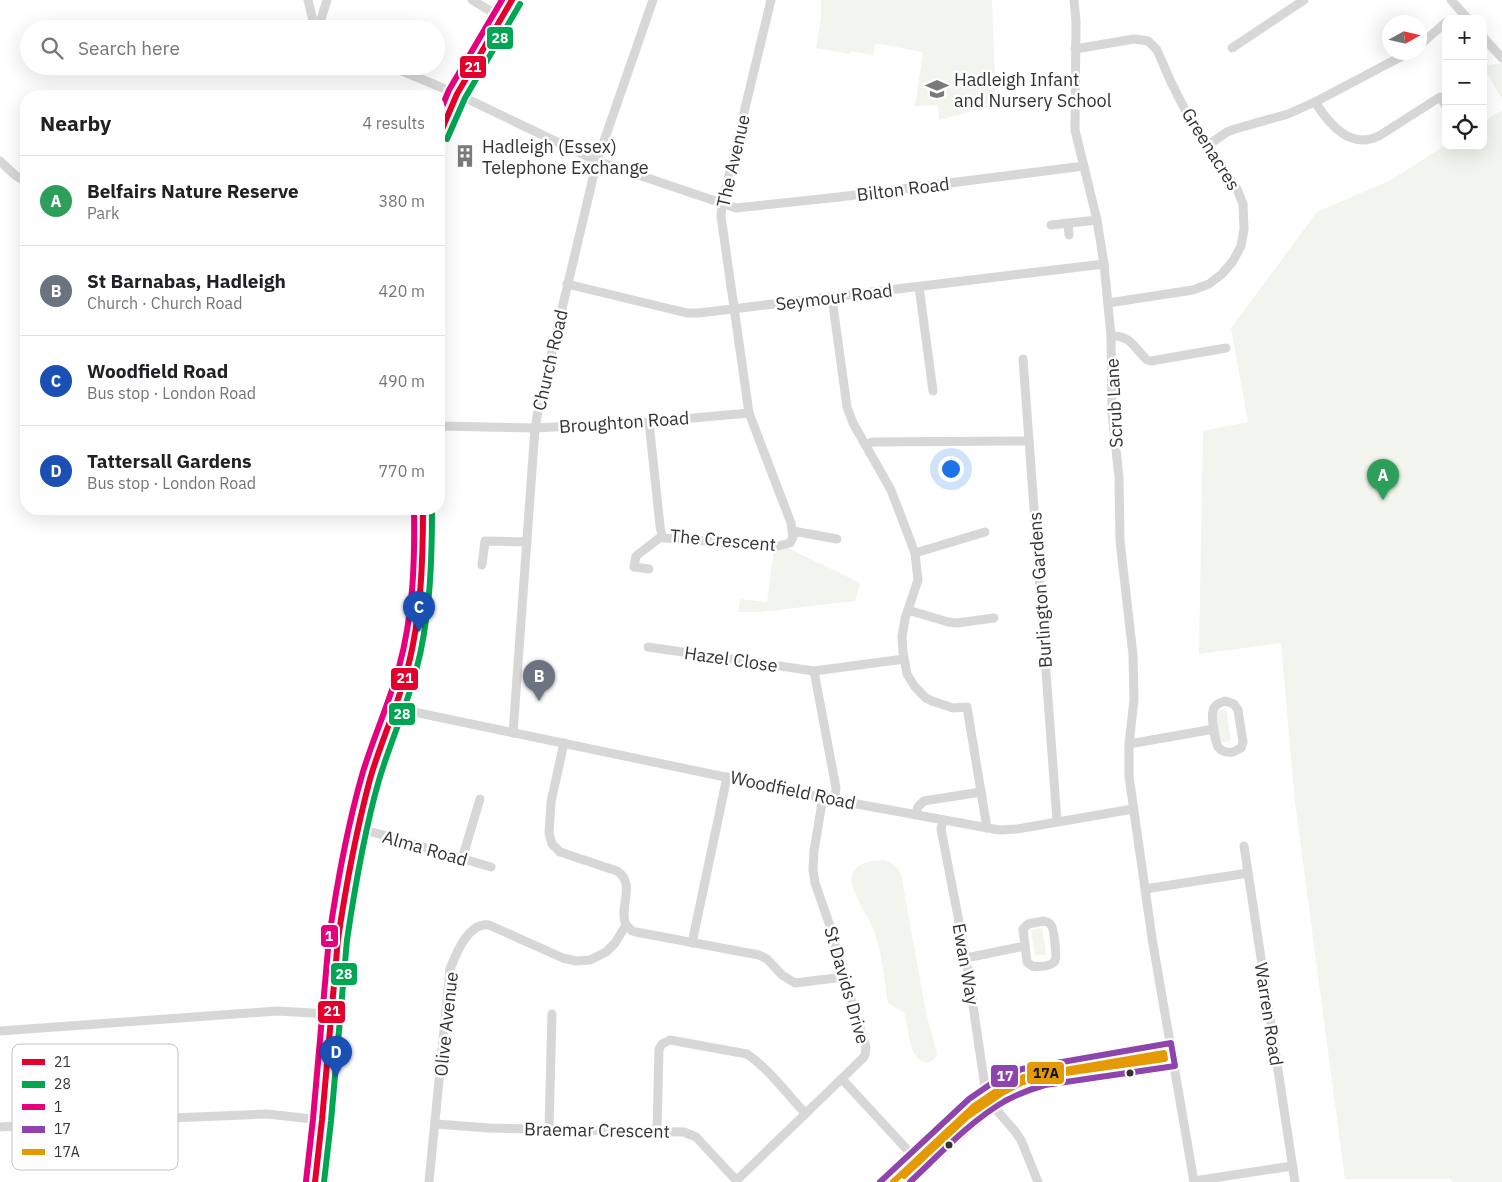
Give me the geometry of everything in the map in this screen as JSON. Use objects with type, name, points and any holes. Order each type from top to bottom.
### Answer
[{"type":"main road","points":[[445,122],[457,94],[512,0]]},
{"type":"main road","points":[[315,1182],[339,930],[359,828],[372,774],[408,668],[417,620],[421,583],[423,515]]},
{"type":"street","points":[[308,0],[314,20]]},
{"type":"street","points":[[320,20],[327,0]]},
{"type":"street","points":[[472,0],[502,18]]},
{"type":"street","name":"Church Road","points":[[513,733],[535,428],[539,406],[598,161],[653,0]]},
{"type":"street","name":"The Avenue","points":[[749,413],[721,216],[722,204],[772,0]]},
{"type":"street","name":"Scrub Lane","points":[[1074,0],[1076,21],[1075,130],[1097,220],[1104,264],[1111,336],[1112,413],[1119,477],[1120,541],[1133,655],[1134,700],[1128,744],[1133,809],[1161,992],[1194,1182]]},
{"type":"street","points":[[1232,48],[1304,0]]},
{"type":"street","points":[[1451,0],[1464,15]]},
{"type":"street","points":[[1454,15],[1460,10]]},
{"type":"street","points":[[1427,39],[1442,26]]},
{"type":"street","name":"Greenacres","points":[[1075,49],[1134,39],[1143,40],[1151,44],[1159,54],[1183,106],[1237,188],[1243,204],[1244,229],[1237,253],[1222,274],[1193,290],[1108,303]]},
{"type":"street","points":[[1487,41],[1502,58]]},
{"type":"street","points":[[1208,145],[1227,132],[1288,114],[1315,102],[1395,60]]},
{"type":"street","name":"Bilton Road","points":[[412,75],[457,94],[598,161],[736,208],[1084,166]]},
{"type":"street","points":[[1315,102],[1324,117],[1337,130],[1347,137],[1360,140],[1370,140],[1378,136],[1440,96],[1445,105]]},
{"type":"street","points":[[0,161],[20,178]]},
{"type":"street","points":[[1051,225],[1097,220]]},
{"type":"street","points":[[1068,223],[1069,235]]},
{"type":"street","name":"Seymour Road","points":[[567,284],[686,313],[699,313],[1104,264]]},
{"type":"street","points":[[919,287],[933,391]]},
{"type":"street","points":[[832,298],[847,407],[891,490],[915,553],[918,580],[908,610],[902,637],[904,659],[911,680],[926,698],[946,707],[968,707],[987,828]]},
{"type":"street","points":[[1111,336],[1124,337],[1132,343],[1144,358],[1151,361],[1226,348]]},
{"type":"street","name":"Burlington Gardens","points":[[1023,359],[1057,822]]},
{"type":"street","name":"Broughton Road","points":[[445,426],[535,428],[649,422],[749,413]]},
{"type":"street","name":"The Crescent","points":[[649,422],[662,536],[664,538],[778,546],[790,543],[793,537],[791,523],[749,413]]},
{"type":"street","points":[[866,445],[872,442],[1029,441]]},
{"type":"street","points":[[792,531],[837,539]]},
{"type":"street","points":[[915,553],[985,532]]},
{"type":"street","points":[[649,569],[634,567],[636,556],[662,536]]},
{"type":"street","points":[[482,565],[486,541],[527,542]]},
{"type":"street","points":[[908,610],[957,623],[994,618]]},
{"type":"street","name":"Hazel Close","points":[[648,647],[814,671],[904,659]]},
{"type":"street","points":[[814,671],[836,788],[835,800]]},
{"type":"street","points":[[1221,702],[1234,704],[1238,710],[1243,742],[1241,748],[1233,752],[1223,751],[1218,747],[1214,729],[1212,713],[1215,706],[1221,702]]},
{"type":"street","name":"Woodfield Road","points":[[395,708],[835,800],[999,830],[1133,809]]},
{"type":"street","points":[[1128,744],[1214,729]]},
{"type":"street","points":[[564,744],[551,802],[550,841],[554,848],[560,852],[617,871],[623,875],[627,884],[623,914],[624,921],[626,926],[632,931],[759,955],[766,959],[782,975],[795,983],[844,977]]},
{"type":"street","points":[[692,943],[726,777]]},
{"type":"street","points":[[915,815],[918,807],[924,801],[981,792]]},
{"type":"street","name":"St Davids Drive","points":[[737,1181],[865,1055],[866,1047],[830,926],[819,896],[813,870],[814,851],[823,797]]},
{"type":"street","points":[[462,859],[480,798]]},
{"type":"street","name":"Ewan Way","points":[[943,820],[941,828],[966,958],[986,1087],[994,1107],[1021,1140],[1038,1182]]},
{"type":"street","name":"Alma Road","points":[[359,828],[491,867]]},
{"type":"street","name":"Warren Road","points":[[1244,846],[1295,1182]]},
{"type":"street","points":[[1145,889],[1248,873]]},
{"type":"street","points":[[1046,921],[1052,927],[1056,960],[1050,964],[1032,966],[1027,962],[1025,946],[1023,929],[1025,926],[1046,921]]},
{"type":"street","name":"Olive Avenue","points":[[429,1182],[450,969],[465,938],[478,926],[484,924],[564,958],[583,961],[596,958],[611,948],[626,926]]},
{"type":"street","points":[[966,958],[1025,946]]},
{"type":"street","points":[[0,1031],[277,1011],[331,1014]]},
{"type":"street","points":[[549,1129],[552,1014]]},
{"type":"street","points":[[657,1130],[659,1049],[662,1044],[670,1040],[747,1054],[757,1061],[804,1113]]},
{"type":"street","points":[[880,1182],[949,1117],[998,1079],[1022,1069],[1171,1043]]},
{"type":"street","points":[[1075,1060],[1078,1081]]},
{"type":"street","points":[[910,1182],[964,1132],[994,1107],[1013,1096],[1032,1088],[1175,1066]]},
{"type":"street","points":[[842,1079],[925,1168]]},
{"type":"street","points":[[178,1118],[266,1114],[322,1120]]},
{"type":"street","name":"Braemar Crescent","points":[[436,1124],[490,1128],[657,1130],[690,1133],[737,1181]]},
{"type":"street","points":[[1194,1182],[1292,1166]]},
{"type":"shaded area","points":[[821,0],[992,0],[996,105],[939,120],[938,105],[915,106],[923,52],[875,43],[873,55],[851,51],[849,54],[816,48],[821,18]]},
{"type":"shaded area","points":[[1502,63],[1502,99],[1487,73],[1487,65]]},
{"type":"shaded area","points":[[1502,110],[1502,1182],[1452,1182],[1451,1179],[1345,1179],[1295,802],[1281,643],[1199,654],[1203,431],[1248,422],[1231,328],[1317,212],[1391,180],[1442,148],[1442,150],[1487,150],[1487,119]]},
{"type":"shaded area","points":[[788,548],[860,583],[855,601],[759,612],[738,612],[740,599],[767,602],[774,549]]},
{"type":"shaded area","points":[[1226,709],[1231,741],[1219,743],[1215,711]]},
{"type":"shaded area","points":[[884,860],[894,865],[901,874],[926,1013],[937,1054],[929,1062],[917,1058],[910,1043],[904,1012],[893,1007],[888,1002],[875,933],[853,888],[852,876],[856,868],[869,862]]},
{"type":"shaded area","points":[[1042,928],[1046,954],[1035,956],[1031,930]]},
{"type":"shaded area","points":[[1155,1052],[1161,1058],[1160,1063],[1154,1065],[1086,1076],[1079,1070],[1084,1062]]},
{"type":"shaded area","points":[[1066,1065],[1073,1068],[1073,1077],[1003,1097],[997,1096],[997,1089],[1011,1077],[1035,1070]]},
{"type":"shaded area","points":[[980,1099],[985,1104],[986,1109],[929,1161],[923,1161],[918,1156],[921,1150],[953,1119]]},
{"type":"shaded area","points":[[908,1162],[914,1164],[917,1170],[907,1182],[885,1182]]},
{"type":"transit line","name":"1","points":[[445,100],[502,0]]},
{"type":"transit line","name":"21","points":[[445,122],[457,94],[512,0]]},
{"type":"transit line","name":"28","points":[[447,139],[465,98],[520,4]]},
{"type":"transit line","name":"1","points":[[306,1181],[332,917],[343,856],[366,761],[395,681],[404,648],[412,589],[414,515]]},
{"type":"transit line","name":"21","points":[[315,1182],[341,919],[356,839],[370,779],[404,681],[412,648],[420,589],[423,515]]},
{"type":"transit line","name":"28","points":[[324,1182],[347,940],[353,900],[364,839],[383,766],[412,685],[421,651],[429,591],[432,515]]},
{"type":"transit line","name":"17","points":[[880,1182],[969,1099],[998,1079],[1022,1069],[1171,1043],[1175,1066],[1045,1085],[1005,1101],[967,1128],[910,1182]]},
{"type":"transit line","name":"17A","points":[[893,1182],[974,1106],[1002,1087],[1024,1077],[1164,1053],[1165,1059],[1044,1076],[1021,1083],[1002,1093],[967,1117],[904,1176]]},
{"type":"place","name":"Hadleigh Infant and Nursery School","points":[[937,89]]},
{"type":"place","name":"Hadleigh (Essex) Telephone Exchange","points":[[465,156]]},
{"type":"place","name":"Belfairs Nature Reserve","points":[[1383,500]]},
{"type":"place","name":"Woodfield Road","points":[[419,632]]},
{"type":"place","name":"St Barnabas, Hadleigh","points":[[539,701]]},
{"type":"place","name":"Tattersall Gardens","points":[[336,1077]]}]
